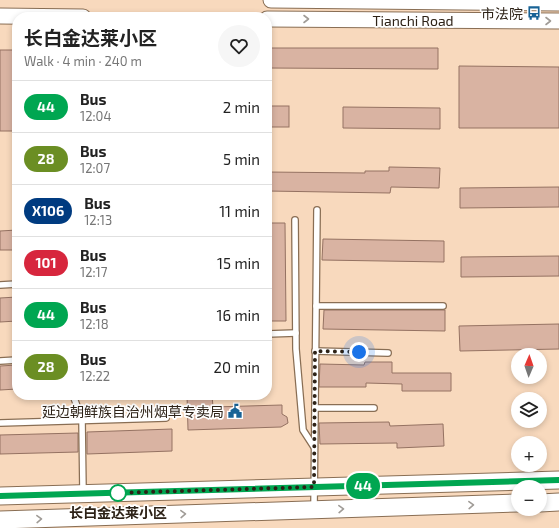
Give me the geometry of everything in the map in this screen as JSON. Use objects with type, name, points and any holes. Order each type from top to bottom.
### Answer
[{"type":"main road","points":[[0,496],[559,480]]},
{"type":"main road","points":[[547,503],[559,502]]},
{"type":"main road","points":[[0,520],[511,503]]},
{"type":"street","name":"Tianchi Road","points":[[271,0],[559,3]]},
{"type":"street","points":[[0,16],[12,16]]},
{"type":"street","name":"Tianchi Road","points":[[272,19],[559,21]]},
{"type":"lane","points":[[314,510],[317,210]]},
{"type":"lane","points":[[294,220],[296,333],[303,430],[314,448]]},
{"type":"lane","points":[[0,285],[12,284]]},
{"type":"lane","points":[[316,306],[443,306]]},
{"type":"lane","points":[[272,334],[296,333]]},
{"type":"lane","points":[[315,351],[388,353]]},
{"type":"lane","points":[[0,361],[12,360]]},
{"type":"lane","points":[[75,400],[82,420],[83,494]]},
{"type":"lane","points":[[315,408],[374,408]]},
{"type":"lane","points":[[0,423],[166,418]]},
{"type":"building","points":[[272,48],[438,48],[438,69],[272,68]]},
{"type":"building","points":[[0,50],[12,50],[12,131],[0,131]]},
{"type":"building","points":[[459,66],[559,67],[559,128],[459,128]]},
{"type":"building","points":[[272,106],[289,106],[289,127],[272,127]]},
{"type":"building","points":[[343,107],[440,108],[440,129],[343,128]]},
{"type":"building","points":[[389,167],[440,168],[439,188],[391,187],[390,193],[272,191],[272,172],[365,173],[365,171],[389,171]]},
{"type":"building","points":[[559,187],[559,207],[460,208],[460,188]]},
{"type":"building","points":[[272,223],[285,223],[286,321],[272,321]]},
{"type":"building","points":[[12,230],[12,250],[0,250],[0,231]]},
{"type":"building","points":[[323,239],[444,241],[444,262],[322,260]]},
{"type":"building","points":[[559,256],[559,276],[461,277],[461,257]]},
{"type":"building","points":[[12,297],[12,321],[0,322],[0,298]]},
{"type":"building","points":[[324,310],[445,310],[445,331],[323,329]]},
{"type":"building","points":[[559,324],[559,349],[511,348],[511,350],[460,351],[459,326]]},
{"type":"building","points":[[365,362],[392,362],[392,373],[451,373],[451,391],[402,391],[402,384],[366,383],[366,387],[319,387],[320,364],[364,365]]},
{"type":"building","points":[[12,365],[12,389],[0,390],[0,366]]},
{"type":"building","name":"延边朝鲜族自治州烟草专卖局","points":[[187,400],[212,400],[213,407],[282,405],[282,414],[287,417],[288,423],[281,427],[188,430]]},
{"type":"building","points":[[389,422],[390,426],[443,424],[444,446],[397,448],[397,443],[320,444],[319,423]]},
{"type":"building","points":[[172,429],[172,451],[87,454],[87,432]]},
{"type":"building","points":[[78,433],[78,452],[0,454],[0,435]]},
{"type":"bus line","name":"44","points":[[0,496],[559,480]]},
{"type":"place","name":"市法院","points":[[534,13]]},
{"type":"place","name":"延边朝鲜族自治州烟草专卖局","points":[[235,411]]},
{"type":"place","name":"长白金达莱小区","points":[[118,493]]},
{"type":"route","points":[[118,493],[114,493],[314,487],[315,351],[359,352]]}]
